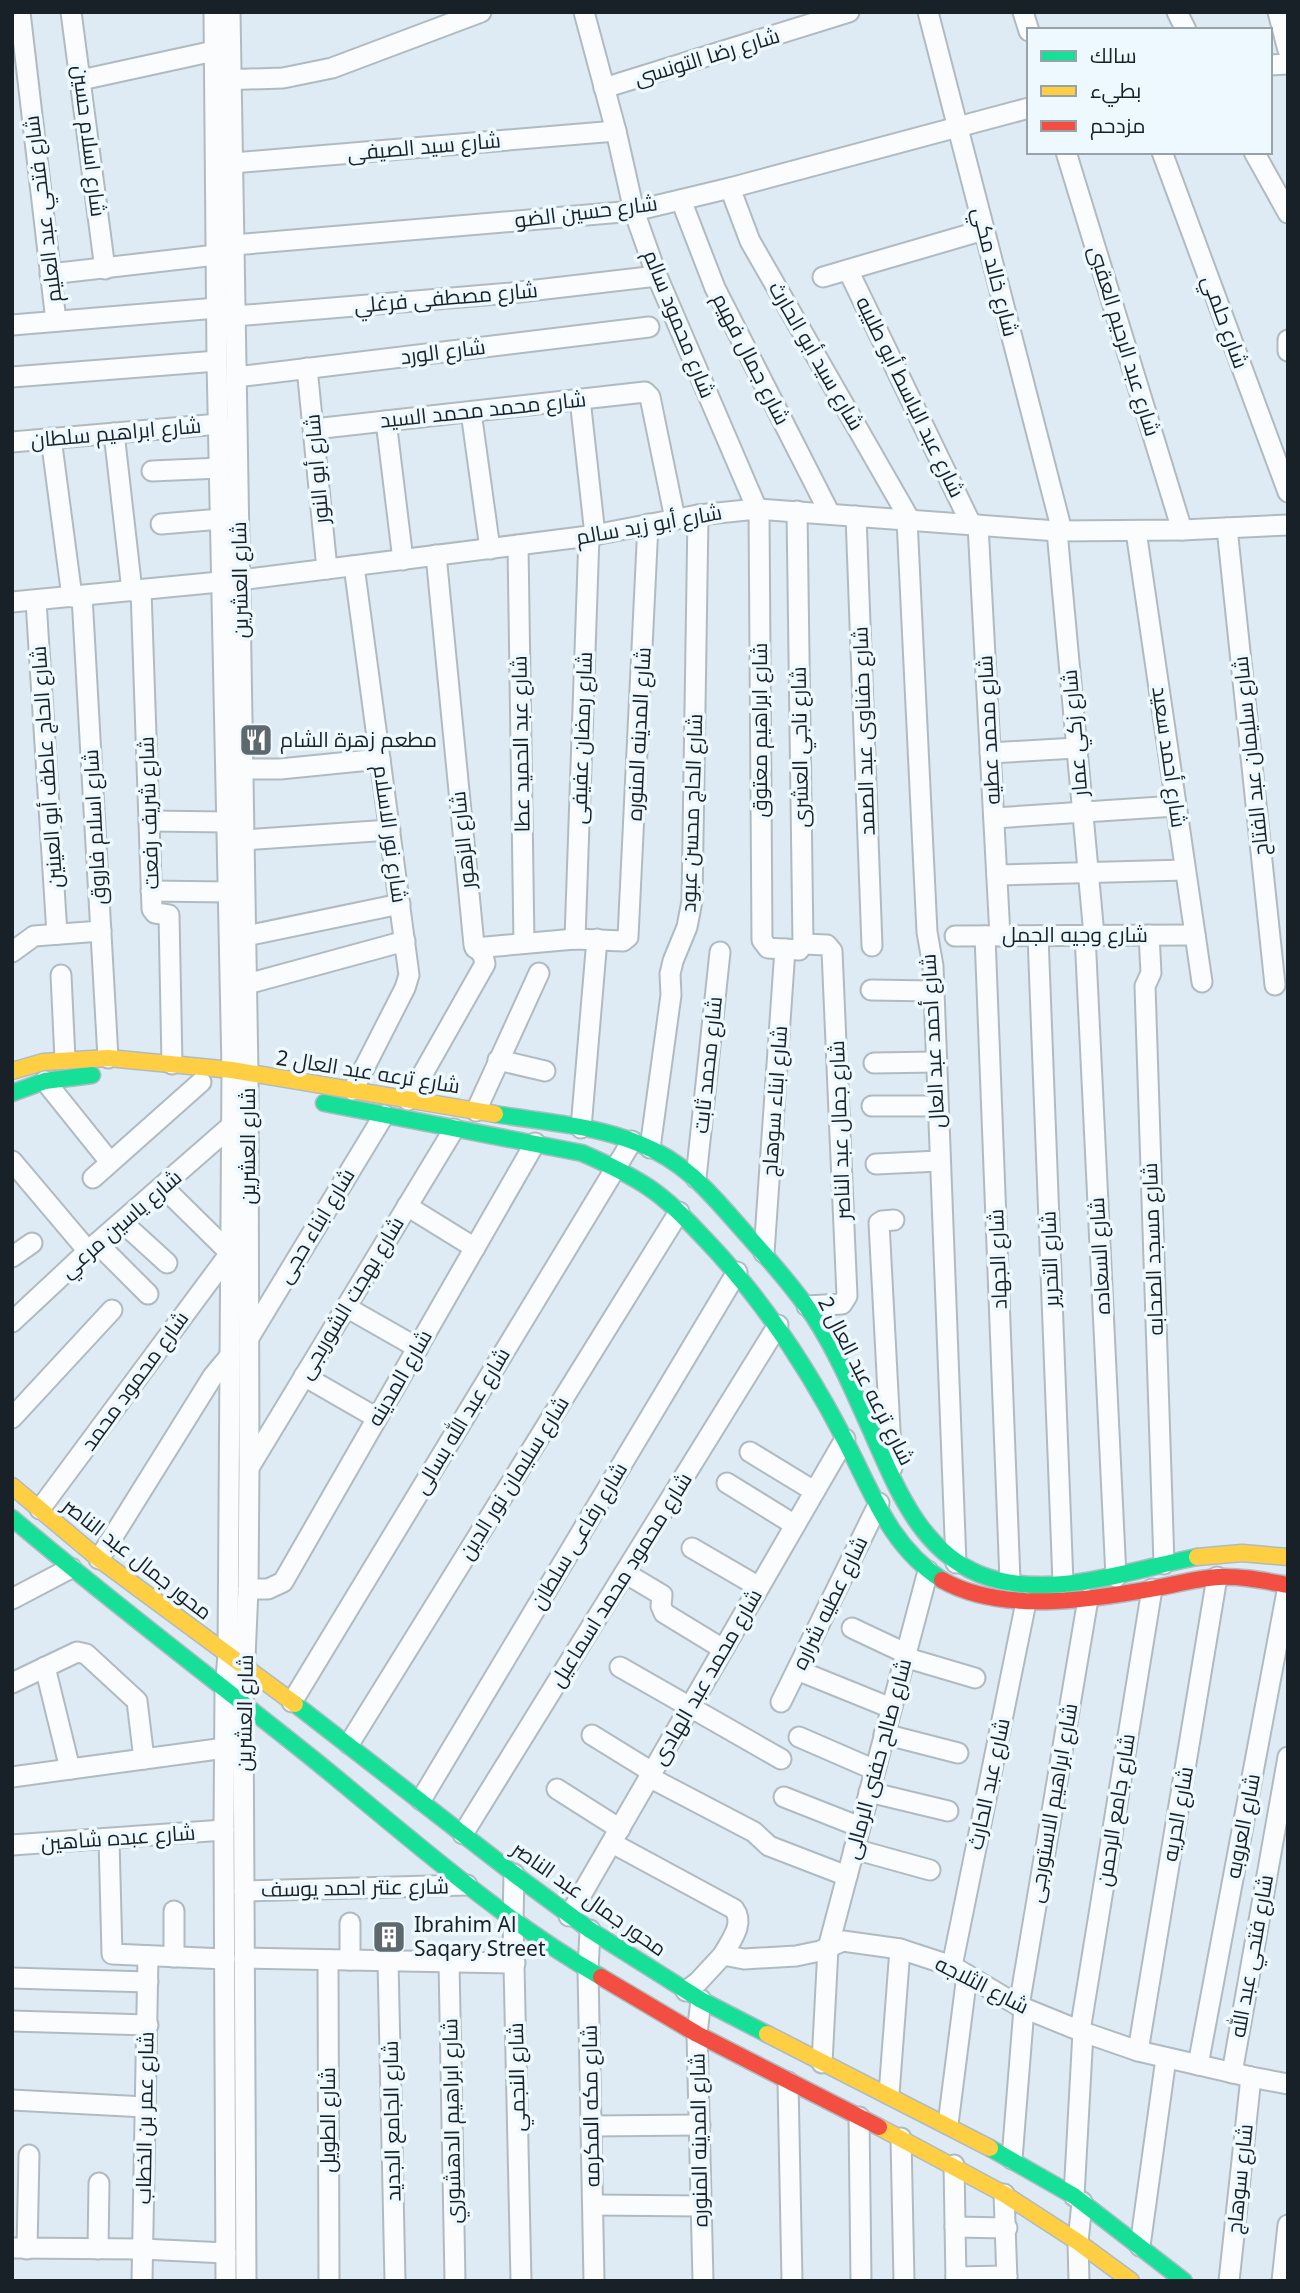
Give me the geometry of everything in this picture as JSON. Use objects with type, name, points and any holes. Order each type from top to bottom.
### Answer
[{"type":"street","name":"شارع فتحي عبد العليم","points":[[20,12],[56,321]]},
{"type":"street","name":"شارع اسلام حسين","points":[[71,12],[105,269]]},
{"type":"street","name":"شارع العشرين","points":[[214,12],[214,51],[223,80],[233,163],[217,308],[220,519],[231,582],[243,769],[247,984],[240,1079],[231,1126],[228,1655],[225,1689],[224,1830],[235,1959],[246,2281]]},
{"type":"street","name":"شارع العشرين","points":[[226,2281],[235,1959],[244,1891],[243,1703],[248,1589],[249,1467],[249,1337],[227,822],[236,377],[235,316],[222,249],[223,80],[230,12]]},
{"type":"street","points":[[223,80],[283,78],[332,68],[481,12]]},
{"type":"street","name":"شارع محمود سالم","points":[[584,12],[634,211],[657,275],[758,509]]},
{"type":"street","name":"شارع رضا التونسى","points":[[604,88],[849,12]]},
{"type":"street","name":"شارع خالد مكي","points":[[928,12],[1059,531]]},
{"type":"street","points":[[1177,12],[1185,28]]},
{"type":"street","points":[[1278,12],[1288,50]]},
{"type":"street","points":[[81,80],[214,51]]},
{"type":"street","name":"شارع حسين الضو","points":[[50,274],[105,269],[222,249],[634,211],[1027,109]]},
{"type":"street","name":"شارع سيد الصيفى","points":[[233,163],[616,131]]},
{"type":"street","name":"شارع عبد الرحيم العقبى","points":[[1067,154],[1182,530]]},
{"type":"street","name":"شارع حلمي","points":[[1162,154],[1288,492]]},
{"type":"street","points":[[1255,154],[1288,213]]},
{"type":"street","name":"شارع سيد أبو الحارث","points":[[730,188],[750,241],[909,520]]},
{"type":"street","name":"شارع جمال فهيم","points":[[681,200],[715,288],[830,514]]},
{"type":"street","points":[[822,277],[984,230]]},
{"type":"street","name":"شارع عبد الباسط أبو طليبه","points":[[848,270],[974,524]]},
{"type":"street","name":"شارع مصطفى فرغلي","points":[[235,316],[511,293],[657,275]]},
{"type":"street","points":[[12,325],[217,308]]},
{"type":"street","name":"شارع الورد","points":[[236,377],[649,327]]},
{"type":"street","points":[[1288,340],[1288,351]]},
{"type":"street","points":[[12,377],[218,360]]},
{"type":"street","name":"شارع أبو النور","points":[[307,368],[327,569]]},
{"type":"street","name":"شارع محمد محمد السيد","points":[[314,429],[643,392],[650,397],[675,519]]},
{"type":"street","name":"شارع رمضان عفيفى","points":[[575,939],[592,536],[580,399]]},
{"type":"street","points":[[471,412],[490,549]]},
{"type":"street","points":[[386,421],[403,560]]},
{"type":"street","name":"شارع ابراهيم سلطان","points":[[12,442],[219,424]]},
{"type":"street","name":"شارع شريف رفعت","points":[[114,433],[136,591],[152,911],[169,914],[172,1064]]},
{"type":"street","name":"شارع اسلام فاروق","points":[[51,438],[77,597],[108,1058]]},
{"type":"street","points":[[152,471],[220,468]]},
{"type":"street","name":"شارع أبو زيد سالم","points":[[12,602],[231,582],[592,536],[698,515],[758,509],[1059,531],[1182,530],[1288,525]]},
{"type":"street","name":"شارع ابراهيم معتوق","points":[[758,509],[762,940],[785,947]]},
{"type":"street","name":"شارع ناجي العشرى","points":[[785,947],[797,511]]},
{"type":"street","name":"شارع الحاج محسن عبود","points":[[641,1145],[671,995],[670,974],[687,927],[692,901],[698,515]]},
{"type":"street","name":"شارع حفناوى عبد الصمد","points":[[856,516],[872,946]]},
{"type":"street","points":[[161,524],[220,519]]},
{"type":"street","name":"شارع أحمد عبد العال","points":[[909,520],[927,932],[933,966],[956,1563]]},
{"type":"street","name":"شارع المدينه المنوره","points":[[597,939],[623,941],[629,934],[648,524]]},
{"type":"street","name":"شارع محمد عطيه","points":[[974,524],[997,876],[993,936]]},
{"type":"street","name":"شارع سليمان عبد الفتاح","points":[[1227,528],[1275,985]]},
{"type":"street","name":"شارع زكي عمار","points":[[1059,531],[1087,873],[1089,935]]},
{"type":"street","name":"شارع أحمد سعيد","points":[[1136,531],[1202,982]]},
{"type":"street","name":"شارع عبد الحميد عطا","points":[[519,545],[524,943]]},
{"type":"street","name":"شارع الزهور","points":[[408,1100],[485,964],[483,955],[475,948],[436,555]]},
{"type":"street","name":"شارع نور الاسلام","points":[[353,1090],[410,975],[354,566]]},
{"type":"street","name":"شارع الحاج عاطف أبو العينين","points":[[36,601],[57,934]]},
{"type":"street","points":[[990,753],[1076,748]]},
{"type":"street","points":[[243,769],[279,769],[380,759]]},
{"type":"street","points":[[994,818],[1176,806]]},
{"type":"street","points":[[149,821],[227,822]]},
{"type":"street","points":[[244,840],[390,831]]},
{"type":"street","points":[[997,876],[1185,870]]},
{"type":"street","points":[[151,891],[228,892]]},
{"type":"street","points":[[246,936],[400,904]]},
{"type":"street","points":[[12,952],[34,936],[101,931]]},
{"type":"street","name":"شارع السعاده","points":[[1089,935],[1115,1577]]},
{"type":"street","name":"شارع مسجد الصحابه","points":[[1149,935],[1151,973],[1145,986],[1164,1564]]},
{"type":"street","name":"شارع وجيه الجمل","points":[[955,936],[1195,935]]},
{"type":"street","name":"شارع الجهاد","points":[[993,936],[1010,1581]]},
{"type":"street","name":"شارع التحرير","points":[[1038,936],[1063,1583]]},
{"type":"street","points":[[475,948],[597,939],[581,1128]]},
{"type":"street","points":[[247,984],[405,942]]},
{"type":"street","name":"شارع جمال عبد الناصر","points":[[785,947],[827,945],[832,951],[847,1296],[842,1304],[807,1306]]},
{"type":"street","name":"شارع ابناء سوهاج","points":[[764,1253],[785,947]]},
{"type":"street","name":"شارع محمد ثابت","points":[[696,1178],[720,952]]},
{"type":"street","points":[[476,1111],[538,973]]},
{"type":"street","points":[[61,975],[65,1059]]},
{"type":"street","points":[[871,990],[933,991]]},
{"type":"street","name":"شارع ترعه عبد العال 2","points":[[12,1071],[65,1059],[108,1058],[172,1064],[240,1079],[295,1097],[582,1153],[616,1167],[650,1188],[679,1212],[737,1272],[778,1325],[845,1439],[896,1536],[907,1552],[928,1571],[962,1589],[994,1598],[1026,1602],[1088,1599],[1217,1577],[1249,1578],[1288,1586]]},
{"type":"street","points":[[498,1060],[545,1071]]},
{"type":"street","points":[[874,1063],[936,1062]]},
{"type":"street","name":"شارع ترعه عبد العال 2","points":[[12,1093],[45,1081],[85,1074],[201,1082],[240,1079],[353,1090],[581,1128],[641,1145],[696,1178],[764,1253],[807,1306],[859,1404],[893,1480],[912,1514],[930,1541],[956,1563],[982,1575],[1010,1581],[1063,1583],[1115,1577],[1214,1554],[1240,1552],[1288,1557]]},
{"type":"street","points":[[45,1081],[110,1162]]},
{"type":"street","points":[[93,1178],[201,1082]]},
{"type":"street","points":[[872,1106],[937,1106]]},
{"type":"street","name":"شارع ابناء حجى","points":[[249,1337],[384,1115]]},
{"type":"street","name":"شارع ياسين مرعي","points":[[12,1322],[92,1247],[231,1126]]},
{"type":"street","name":"شارع بهجت الشوربجى","points":[[249,1467],[454,1129]]},
{"type":"street","name":"شارع المدينه","points":[[248,1589],[268,1589],[283,1582],[535,1143]]},
{"type":"street","name":"شارع عبد الله بسالى","points":[[292,1702],[616,1167],[641,1145]]},
{"type":"street","points":[[12,1161],[92,1247],[148,1294]]},
{"type":"street","points":[[876,1164],[939,1161]]},
{"type":"street","points":[[163,1187],[230,1253]]},
{"type":"street","points":[[407,1206],[475,1248]]},
{"type":"street","name":"شارع سليمان نور الدين","points":[[349,1744],[679,1212]]},
{"type":"street","points":[[893,1480],[879,1223],[894,1220]]},
{"type":"street","points":[[122,1222],[167,1263]]},
{"type":"street","points":[[12,1257],[32,1243]]},
{"type":"street","name":"شارع محمود محمد","points":[[40,1509],[230,1253]]},
{"type":"street","name":"شارع رفاعى سلطان","points":[[421,1800],[737,1272]]},
{"type":"street","points":[[346,1307],[418,1348]]},
{"type":"street","points":[[12,1418],[113,1310]]},
{"type":"street","name":"شارع محمود محمد اسماعيل","points":[[463,1834],[778,1325]]},
{"type":"street","points":[[99,1559],[213,1376],[229,1357]]},
{"type":"street","points":[[304,1376],[377,1419]]},
{"type":"street","name":"شارع محمد عبد الهادى","points":[[569,1916],[845,1439]]},
{"type":"street","points":[[750,1452],[814,1491]]},
{"type":"street","points":[[727,1483],[795,1525]]},
{"type":"street","name":"محور جمال عبد الناصر","points":[[12,1486],[99,1559],[349,1744],[569,1916],[694,1996],[1012,2159],[1078,2199],[1184,2281]]},
{"type":"street","name":"شارع عطيه شراره","points":[[781,1702],[879,1503]]},
{"type":"street","points":[[12,1518],[513,1921],[587,1969],[697,2034],[954,2165],[1004,2194],[1078,2242],[1131,2281]]},
{"type":"street","points":[[692,1548],[759,1587]]},
{"type":"street","points":[[12,1598],[71,1568]]},
{"type":"street","name":"شارع صالح حفنى الرمالى","points":[[822,2063],[828,1948],[928,1571]]},
{"type":"street","points":[[625,1573],[662,1595],[661,1606],[664,1613],[723,1649]]},
{"type":"street","name":"شارع الحريه","points":[[1138,2051],[1217,1577]]},
{"type":"street","name":"شارع العروبه","points":[[1198,2065],[1288,1586]]},
{"type":"street","name":"شارع جامع الرحمن","points":[[1079,2281],[1082,2032],[1152,1589]]},
{"type":"street","name":"شارع ابراهيم الاستورجى","points":[[1012,2159],[1021,2007],[1088,1599]]},
{"type":"street","name":"شارع عبد الحارث","points":[[948,2124],[959,1971],[1026,1602]]},
{"type":"street","points":[[852,1628],[905,1655],[975,1678]]},
{"type":"street","points":[[12,1683],[77,1653],[90,1656],[137,1701],[144,1759]]},
{"type":"street","points":[[45,1667],[70,1769]]},
{"type":"street","points":[[620,1667],[782,1759]]},
{"type":"street","points":[[797,1670],[891,1708]]},
{"type":"street","points":[[884,1734],[958,1753]]},
{"type":"street","points":[[592,1735],[651,1775],[754,1832],[769,1846],[847,1876]]},
{"type":"street","points":[[799,1737],[875,1770]]},
{"type":"street","points":[[12,1777],[225,1748]]},
{"type":"street","name":"شارع فتحي عبد الله","points":[[1241,2075],[1288,1757]]},
{"type":"street","points":[[557,1789],[616,1836],[734,1909],[739,1916],[739,1924],[723,1955],[698,1982],[694,1996]]},
{"type":"street","points":[[869,1792],[948,1811]]},
{"type":"street","points":[[784,1797],[860,1827]]},
{"type":"street","name":"شارع عبده شاهين","points":[[12,1845],[224,1830]]},
{"type":"street","points":[[109,1839],[112,1954],[235,1959],[515,1963]]},
{"type":"street","points":[[854,1849],[930,1870]]},
{"type":"street","name":"شارع النجمي","points":[[514,1874],[521,2281]]},
{"type":"street","name":"شارع عنتر احمد يوسف","points":[[244,1891],[467,1885]]},
{"type":"street","points":[[174,1911],[174,1957]]},
{"type":"street","points":[[350,1923],[350,1960]]},
{"type":"street","name":"شارع مكه المكرمه","points":[[590,1930],[587,1969],[594,2281]]},
{"type":"street","name":"شارع الثلاجه","points":[[723,1955],[744,1959],[810,1954],[836,1943],[851,1941],[900,1949],[959,1971],[1021,2007],[1082,2032],[1166,2058],[1241,2075],[1288,2082]]},
{"type":"street","points":[[889,2094],[900,1949]]},
{"type":"street","name":"شارع عمر بن الخطاب","points":[[142,2281],[148,1956]]},
{"type":"street","name":"شارع الطويل","points":[[328,1960],[329,2281]]},
{"type":"street","name":"شارع الجامع الجديد","points":[[388,1961],[395,2281]]},
{"type":"street","name":"شارع ابراهيم الدهشوري","points":[[449,1962],[455,2281]]},
{"type":"street","points":[[12,1978],[148,1982]]},
{"type":"street","name":"شارع المدينه المنوره","points":[[694,1996],[703,2281]]},
{"type":"street","points":[[12,2021],[148,2025]]},
{"type":"street","points":[[1140,2246],[1166,2058]]},
{"type":"street","name":"شارع سوهاج","points":[[1228,2281],[1241,2075]]},
{"type":"street","points":[[788,2082],[792,2281]]},
{"type":"street","points":[[12,2100],[145,2106]]},
{"type":"street","points":[[859,2117],[861,2281]]},
{"type":"street","points":[[592,2126],[699,2125]]},
{"type":"street","points":[[901,2138],[904,2281]]},
{"type":"street","points":[[29,2155],[20,2248],[226,2253]]},
{"type":"street","points":[[954,2165],[956,2279],[1007,2278],[1004,2194]]},
{"type":"street","points":[[98,2249],[99,2183]]},
{"type":"street","points":[[593,2205],[701,2206]]},
{"type":"street","points":[[1282,2281],[1288,2225]]},
{"type":"street","points":[[955,2227],[1007,2228]]},
{"type":"traffic: fast","points":[[12,1093],[45,1081],[92,1075]]},
{"type":"traffic: fast","points":[[324,1103],[582,1153],[656,1192],[703,1237],[764,1309],[816,1386],[896,1535],[924,1566],[942,1580]]},
{"type":"traffic: fast","points":[[495,1114],[569,1125],[623,1138],[668,1158],[702,1185],[775,1267],[814,1317],[831,1345],[891,1476],[913,1515],[926,1533],[958,1563],[979,1574],[1005,1582],[1033,1585],[1088,1581],[1197,1557]]},
{"type":"traffic: fast","points":[[12,1518],[456,1876],[527,1929],[601,1977]]},
{"type":"traffic: fast","points":[[295,1704],[590,1930],[701,2000],[767,2034]]},
{"type":"traffic: fast","points":[[990,2148],[1074,2196],[1184,2281]]},
{"type":"traffic: slow","points":[[12,1071],[43,1062],[108,1058],[232,1070],[495,1114]]},
{"type":"traffic: slow","points":[[12,1486],[99,1559],[295,1704]]},
{"type":"traffic: slow","points":[[1197,1557],[1242,1553],[1288,1557]]},
{"type":"traffic: slow","points":[[767,2034],[990,2148]]},
{"type":"traffic: slow","points":[[879,2127],[1004,2194],[1078,2242],[1131,2281]]},
{"type":"traffic: jam","points":[[942,1580],[966,1591],[1019,1601],[1104,1597],[1219,1577],[1288,1585]]},
{"type":"traffic: jam","points":[[601,1977],[697,2034],[879,2127]]},
{"type":"place","name":"مطعم زهرة الشام","points":[[256,740]]},
{"type":"place","name":"Ibrahim Al Saqary Street","points":[[389,1937]]}]
